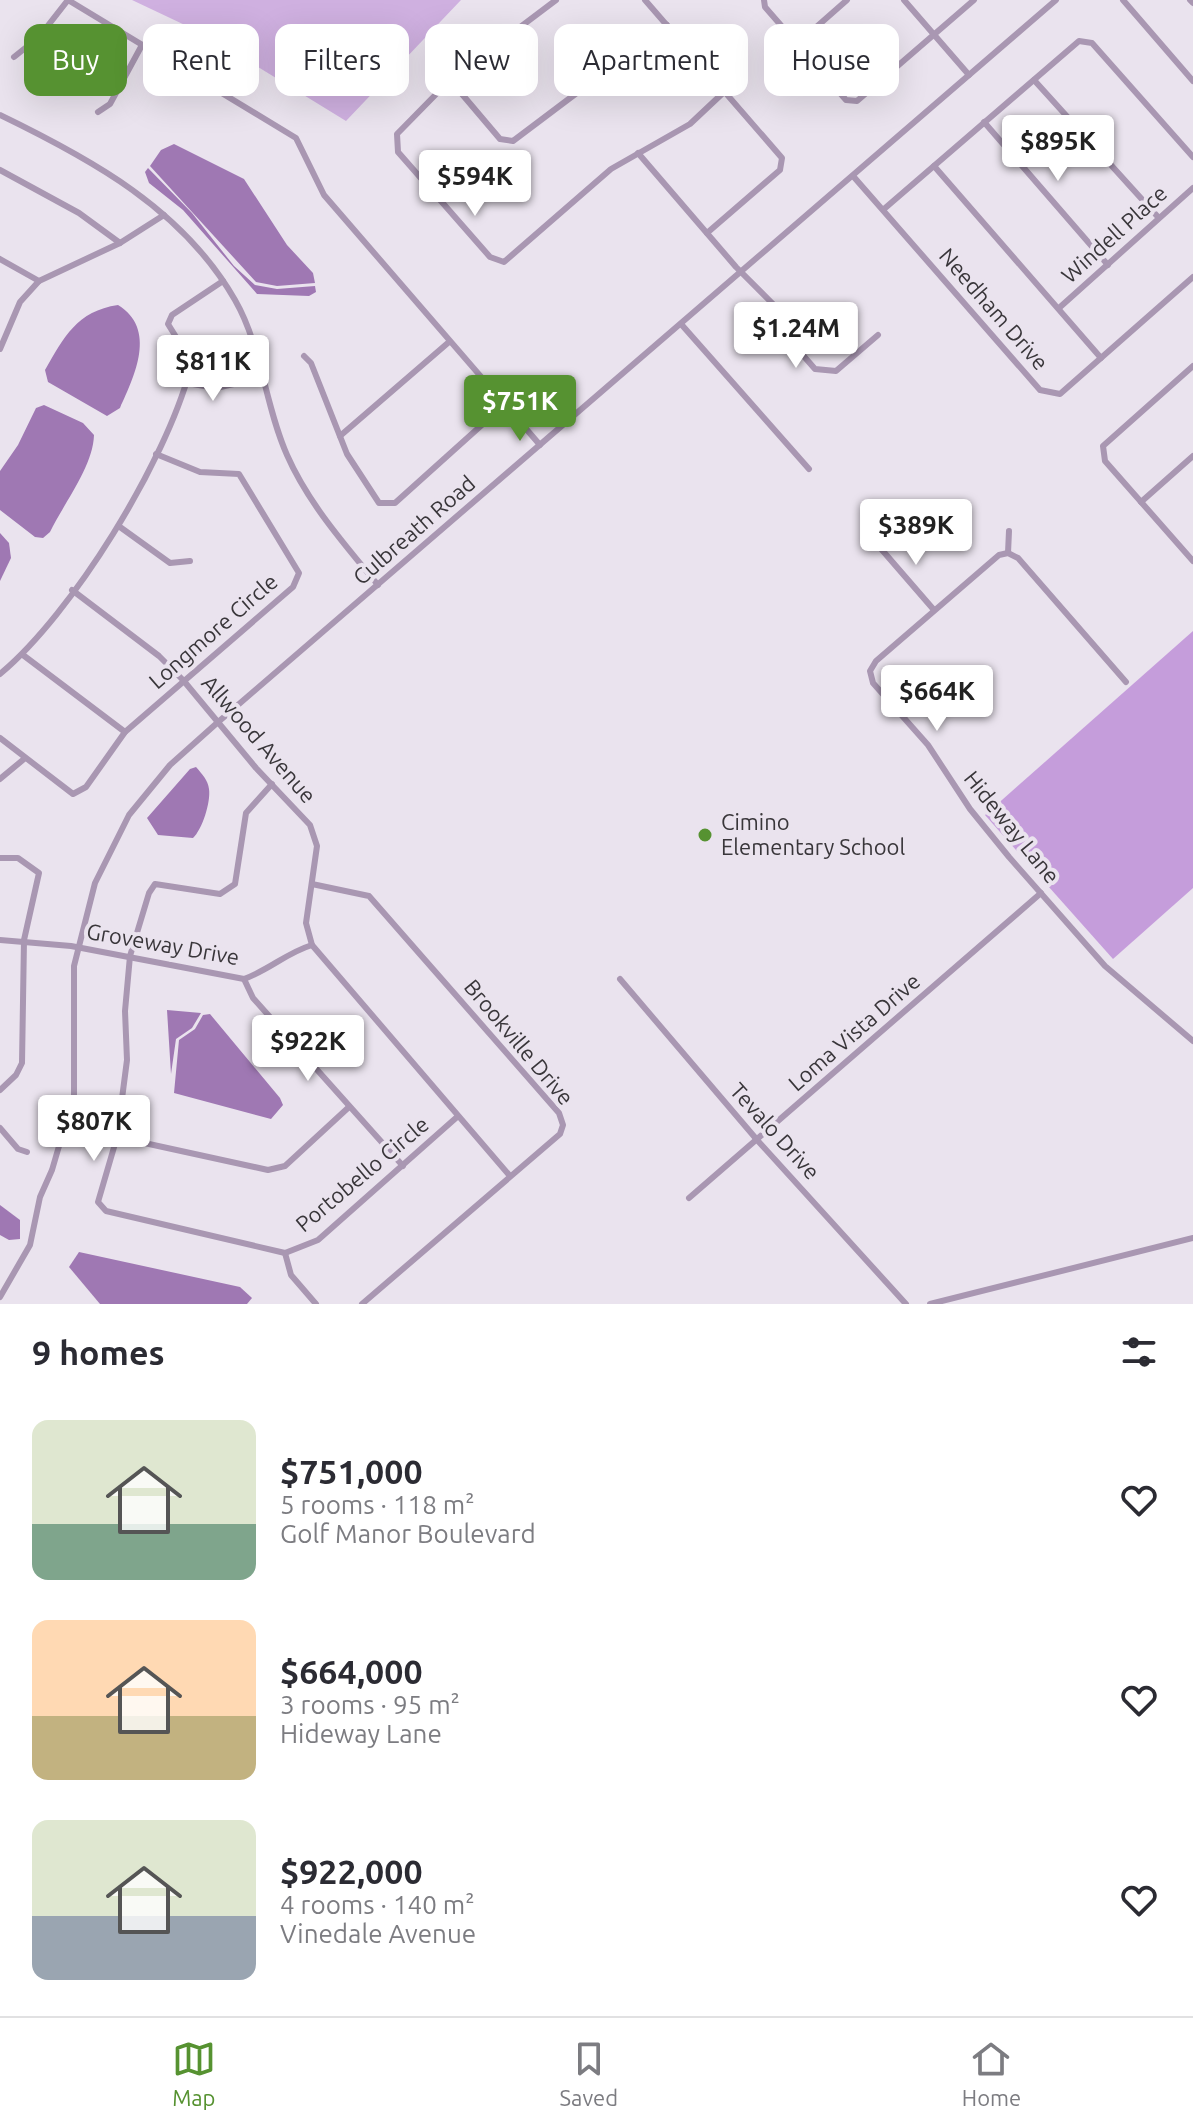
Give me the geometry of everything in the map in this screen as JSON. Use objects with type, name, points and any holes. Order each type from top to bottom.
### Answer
[{"type":"street","points":[[14,57],[39,37],[68,0],[296,138],[324,195],[540,445]]},
{"type":"street","points":[[524,24],[556,0]]},
{"type":"street","points":[[645,0],[666,24]]},
{"type":"street","points":[[764,0],[765,7],[780,24]]},
{"type":"street","points":[[820,24],[847,0]]},
{"type":"street","points":[[904,0],[969,75]]},
{"type":"street","points":[[899,64],[974,0]]},
{"type":"street","name":"Culbreath Road","points":[[0,1297],[30,1245],[40,1197],[52,1170],[74,1095],[74,995],[79,947],[95,883],[129,815],[170,765],[217,723],[1056,0]]},
{"type":"street","points":[[1123,0],[1193,81]]},
{"type":"street","points":[[884,209],[1079,41],[1092,43],[1193,157]]},
{"type":"street","points":[[98,112],[110,104],[142,45]]},
{"type":"street","points":[[1034,80],[1158,217]]},
{"type":"street","points":[[434,96],[397,134],[398,152],[490,257],[504,262],[611,169],[690,124],[720,96]]},
{"type":"street","points":[[464,96],[500,139],[513,141],[573,96]]},
{"type":"street","points":[[707,233],[780,170],[782,158],[728,96]]},
{"type":"street","points":[[842,96],[846,100],[857,101],[863,96]]},
{"type":"street","points":[[0,115],[80,155],[128,185],[200,250],[223,281],[249,329],[264,390],[288,457],[336,534],[378,585]]},
{"type":"street","points":[[984,122],[1108,265]]},
{"type":"street","points":[[638,153],[736,267],[774,305],[801,353],[815,369],[836,371],[878,335]]},
{"type":"street","points":[[934,166],[1101,358]]},
{"type":"street","points":[[0,170],[79,213],[120,243]]},
{"type":"street","name":"Needham Drive","points":[[853,176],[1040,390],[1060,394],[1193,277]]},
{"type":"street","name":"Windell Place","points":[[1059,308],[1193,188]]},
{"type":"street","points":[[0,349],[20,302],[39,281],[120,243],[164,215]]},
{"type":"street","points":[[0,259],[39,281]]},
{"type":"street","points":[[0,674],[23,655],[120,527],[187,383],[189,358],[168,324],[172,315],[223,281]]},
{"type":"street","points":[[681,324],[809,469]]},
{"type":"street","points":[[340,436],[449,342]]},
{"type":"street","points":[[304,356],[311,363],[347,454],[379,503],[395,503],[504,405]]},
{"type":"street","points":[[1193,366],[1103,446],[1105,461],[1193,561]]},
{"type":"street","points":[[187,383],[216,388],[238,383]]},
{"type":"street","name":"Longmore Circle","points":[[0,738],[73,794],[86,787],[125,732],[293,587],[299,573],[239,474],[200,472],[156,454]]},
{"type":"street","points":[[1141,502],[1193,456]]},
{"type":"street","points":[[120,527],[170,563],[190,561]]},
{"type":"street","points":[[1009,531],[1008,553],[1018,558],[1126,682]]},
{"type":"street","points":[[876,543],[934,610]]},
{"type":"street","points":[[1184,552],[1193,544]]},
{"type":"street","name":"Hideway Lane","points":[[1008,553],[999,555],[876,661],[870,671],[873,683],[928,745],[970,809],[1105,966],[1193,1041]]},
{"type":"street","name":"Allwood Avenue","points":[[72,590],[159,656],[310,825],[317,846],[306,923],[312,945]]},
{"type":"street","points":[[23,655],[125,732]]},
{"type":"street","points":[[0,779],[24,759]]},
{"type":"street","name":"Portobello Circle","points":[[272,784],[246,813],[235,884],[229,891],[220,894],[155,884],[130,956],[125,1011],[127,1060],[117,1137],[98,1202],[106,1211],[285,1253],[318,1240],[457,1117]]},
{"type":"street","points":[[0,858],[18,858],[39,873],[24,940],[22,1063],[16,1075],[0,1090]]},
{"type":"street","name":"Brookville Drive","points":[[312,884],[369,896],[559,1113],[563,1125],[560,1134],[362,1304]]},
{"type":"street","name":"Loma Vista Drive","points":[[689,1198],[1041,893]]},
{"type":"street","name":"Groveway Drive","points":[[0,940],[79,947],[244,979],[271,969],[292,951],[312,945]]},
{"type":"street","points":[[312,945],[510,1176]]},
{"type":"street","points":[[244,979],[253,998],[403,1166]]},
{"type":"street","name":"Tevalo Drive","points":[[620,979],[758,1141],[906,1304]]},
{"type":"street","points":[[117,1137],[268,1170],[285,1166],[349,1107]]},
{"type":"street","points":[[0,1128],[18,1149],[27,1152]]},
{"type":"street","points":[[930,1304],[1193,1238]]},
{"type":"street","points":[[285,1253],[291,1275],[316,1304]]},
{"type":"shaded area","points":[[132,0],[461,0],[438,24],[425,24],[425,38],[409,55],[409,24],[275,24],[275,77],[259,68],[259,24],[183,24]]},
{"type":"shaded area","points":[[305,96],[370,96],[346,121]]},
{"type":"shaded area","points":[[174,144],[244,179],[287,245],[313,273],[315,283],[277,286],[256,282],[150,166],[161,150]]},
{"type":"shaded area","points":[[148,168],[192,213],[234,266],[255,285],[277,289],[315,286],[316,292],[309,296],[257,294],[183,210],[149,183],[145,172]]},
{"type":"shaded area","points":[[118,305],[130,315],[137,327],[139,353],[132,381],[120,408],[107,416],[48,382],[45,370],[73,327],[92,313]]},
{"type":"shaded area","points":[[44,405],[83,423],[94,435],[89,460],[50,532],[43,538],[35,537],[0,510],[0,471],[18,445],[36,408]]},
{"type":"shaded area","points":[[0,533],[9,543],[11,558],[0,581]]},
{"type":"shaded area","points":[[1193,631],[1193,888],[1113,959],[985,815]]},
{"type":"shaded area","points":[[196,767],[209,789],[200,829],[193,838],[158,835],[147,818],[190,769]]},
{"type":"shaded area","points":[[167,1010],[201,1013],[192,1028],[176,1039],[171,1074]]},
{"type":"shaded area","points":[[210,1014],[280,1098],[283,1105],[271,1119],[174,1093],[179,1040],[195,1029],[203,1015]]},
{"type":"shaded area","points":[[0,1205],[20,1220],[20,1239],[9,1240],[0,1235]]},
{"type":"shaded area","points":[[79,1252],[240,1287],[252,1298],[247,1304],[100,1304],[69,1267]]},
{"type":"place","name":"Cimino Elementary School","points":[[705,835]]}]
